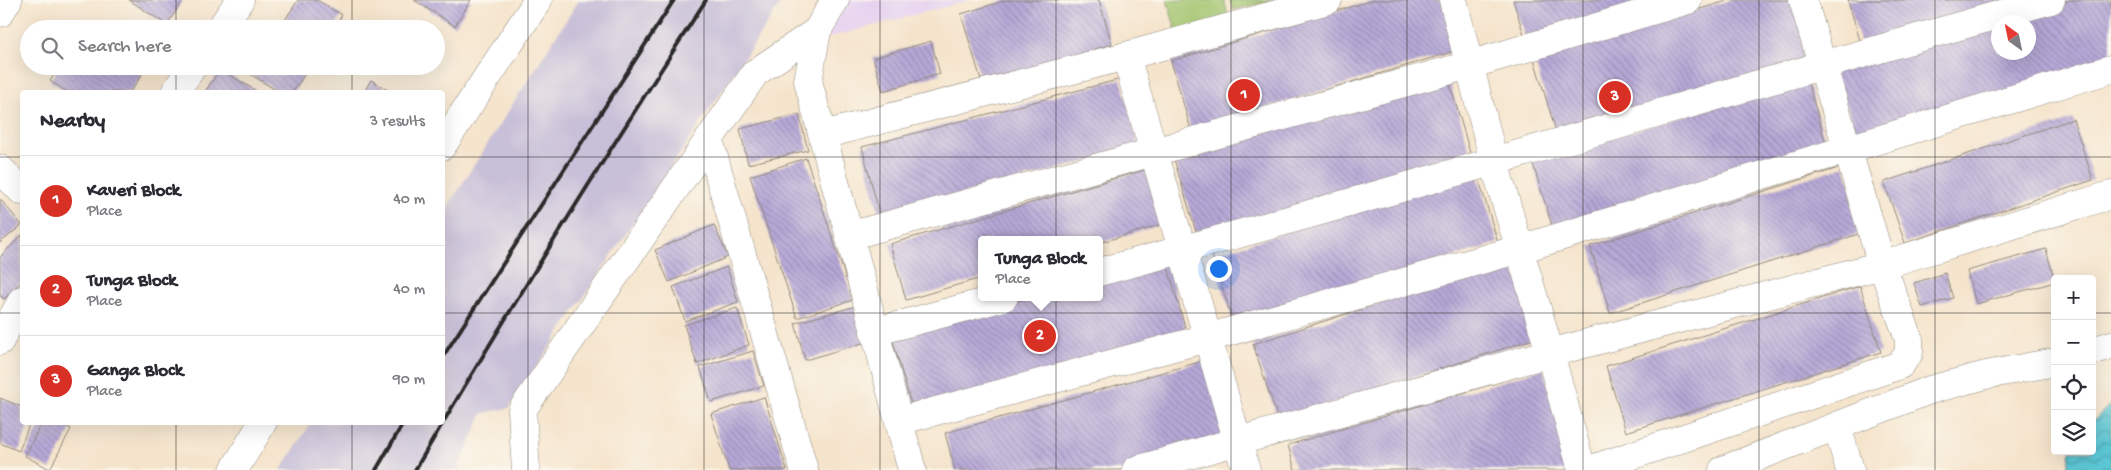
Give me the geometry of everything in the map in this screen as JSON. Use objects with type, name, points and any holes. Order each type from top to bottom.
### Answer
[{"type":"street","points":[[0,13],[8,0]]},
{"type":"street","points":[[226,20],[240,0]]},
{"type":"street","points":[[445,141],[538,0]]},
{"type":"street","points":[[836,0],[817,31],[808,81],[912,470]]},
{"type":"street","points":[[823,135],[1126,56],[1328,0]]},
{"type":"street","points":[[1453,0],[1494,162],[1582,470]]},
{"type":"street","points":[[849,236],[1470,65],[1688,0]]},
{"type":"street","points":[[1589,470],[1900,365],[1909,353],[1909,339],[1882,265],[1803,0]]},
{"type":"street","points":[[1103,271],[1494,162],[1822,64],[2051,0]]},
{"type":"street","points":[[526,470],[522,410],[755,74],[817,31]]},
{"type":"street","points":[[1126,56],[1246,470]]},
{"type":"street","points":[[899,421],[1207,338],[1520,249],[2111,69]]},
{"type":"street","points":[[176,90],[187,75]]},
{"type":"street","points":[[709,140],[804,470]]},
{"type":"street","points":[[0,169],[20,189]]},
{"type":"street","points":[[1136,470],[1550,353],[1882,265],[2111,195]]},
{"type":"street","points":[[874,332],[989,301]]},
{"type":"street","points":[[0,341],[14,304]]},
{"type":"street","points":[[2096,350],[2111,345]]},
{"type":"street","points":[[1723,470],[1930,390],[1986,375],[2051,363]]},
{"type":"street","points":[[234,470],[261,425]]},
{"type":"street","points":[[1837,426],[1850,470]]},
{"type":"shaded area","points":[[579,0],[783,0],[509,408],[483,413],[458,470],[281,470],[310,425],[445,425],[445,211]]},
{"type":"shaded area","points":[[827,0],[971,0],[796,46]]},
{"type":"green space","points":[[1167,0],[1224,0],[1229,18],[1177,34]]},
{"type":"green space","points":[[1230,0],[1275,0],[1233,10]]},
{"type":"water","points":[[2111,404],[2111,470],[2068,470],[2070,455],[2096,455],[2096,418]]},
{"type":"building","points":[[129,0],[183,0],[170,20],[159,20]]},
{"type":"building","points":[[298,0],[317,0],[342,15],[339,20],[285,20]]},
{"type":"building","points":[[414,0],[471,0],[455,26]]},
{"type":"building","points":[[1007,0],[1099,0],[1112,44],[982,83],[961,14]]},
{"type":"building","points":[[1373,0],[1450,0],[1465,48],[1191,130],[1171,61]]},
{"type":"building","points":[[1513,0],[1654,0],[1526,41]]},
{"type":"building","points":[[1730,0],[1801,0],[1817,57],[1557,135],[1534,59]]},
{"type":"building","points":[[1848,0],[2010,0],[1861,44]]},
{"type":"building","points":[[2071,0],[2111,0],[2111,61],[1858,134],[1832,69],[1991,23],[1991,60],[2036,60],[2036,15],[2019,15]]},
{"type":"building","points":[[931,41],[940,74],[883,91],[873,58]]},
{"type":"building","points":[[54,75],[142,75],[131,90],[64,90],[50,81]]},
{"type":"building","points":[[216,75],[230,75],[255,90],[206,90]]},
{"type":"building","points":[[252,75],[304,75],[294,90],[276,90]]},
{"type":"building","points":[[1448,77],[1471,156],[1198,238],[1174,159]]},
{"type":"building","points":[[1121,79],[1139,148],[880,216],[862,147]]},
{"type":"building","points":[[1807,79],[1828,151],[1554,232],[1532,161]]},
{"type":"building","points":[[371,80],[388,90],[365,90]]},
{"type":"building","points":[[799,114],[808,150],[748,164],[740,129]]},
{"type":"building","points":[[2073,119],[2093,180],[1905,243],[1884,182]]},
{"type":"building","points":[[806,158],[853,300],[797,318],[750,176]]},
{"type":"building","points":[[1845,166],[1865,232],[1610,313],[1590,246]]},
{"type":"building","points":[[1151,168],[1167,223],[1103,242],[1103,236],[978,236],[978,279],[906,300],[890,244]]},
{"type":"building","points":[[1477,173],[1498,243],[1234,325],[1212,255]]},
{"type":"building","points":[[0,199],[20,223],[20,227],[0,243]]},
{"type":"building","points":[[714,225],[728,257],[669,282],[655,250]]},
{"type":"building","points":[[20,237],[20,283],[4,299],[0,296],[0,257]]},
{"type":"building","points":[[2046,249],[2053,275],[2051,275],[2051,283],[1976,304],[1967,271]]},
{"type":"building","points":[[1165,257],[1187,334],[914,414],[892,338],[1017,301],[1103,301],[1103,276]]},
{"type":"building","points":[[1512,261],[1537,338],[1278,420],[1253,344]]},
{"type":"building","points":[[727,267],[738,302],[685,321],[673,287]]},
{"type":"building","points":[[1945,273],[1953,298],[1922,307],[1914,283]]},
{"type":"building","points":[[1860,286],[1881,352],[1626,432],[1606,366]]},
{"type":"building","points":[[856,306],[866,342],[805,360],[795,323]]},
{"type":"building","points":[[737,308],[749,345],[697,364],[684,325]]},
{"type":"building","points":[[753,351],[764,386],[711,402],[700,367]]},
{"type":"building","points":[[1210,359],[1233,440],[1125,470],[955,470],[945,433]]},
{"type":"building","points":[[1543,369],[1573,470],[1295,470],[1288,445]]},
{"type":"building","points":[[764,397],[787,470],[729,470],[711,414]]},
{"type":"building","points":[[0,398],[20,406],[20,425],[29,425],[19,451],[0,443]]},
{"type":"building","points":[[40,425],[64,425],[71,429],[50,469],[25,456]]},
{"type":"railway","points":[[445,353],[674,0]]},
{"type":"railway","points":[[445,420],[631,116],[706,0]]},
{"type":"railway","points":[[376,470],[402,425]]},
{"type":"railway","points":[[415,470],[442,425]]},
{"type":"place","name":"Kaveri Block","points":[[1244,95]]},
{"type":"place","name":"Ganga Block","points":[[1615,97]]},
{"type":"place","name":"Tunga Block","points":[[1040,336]]}]
